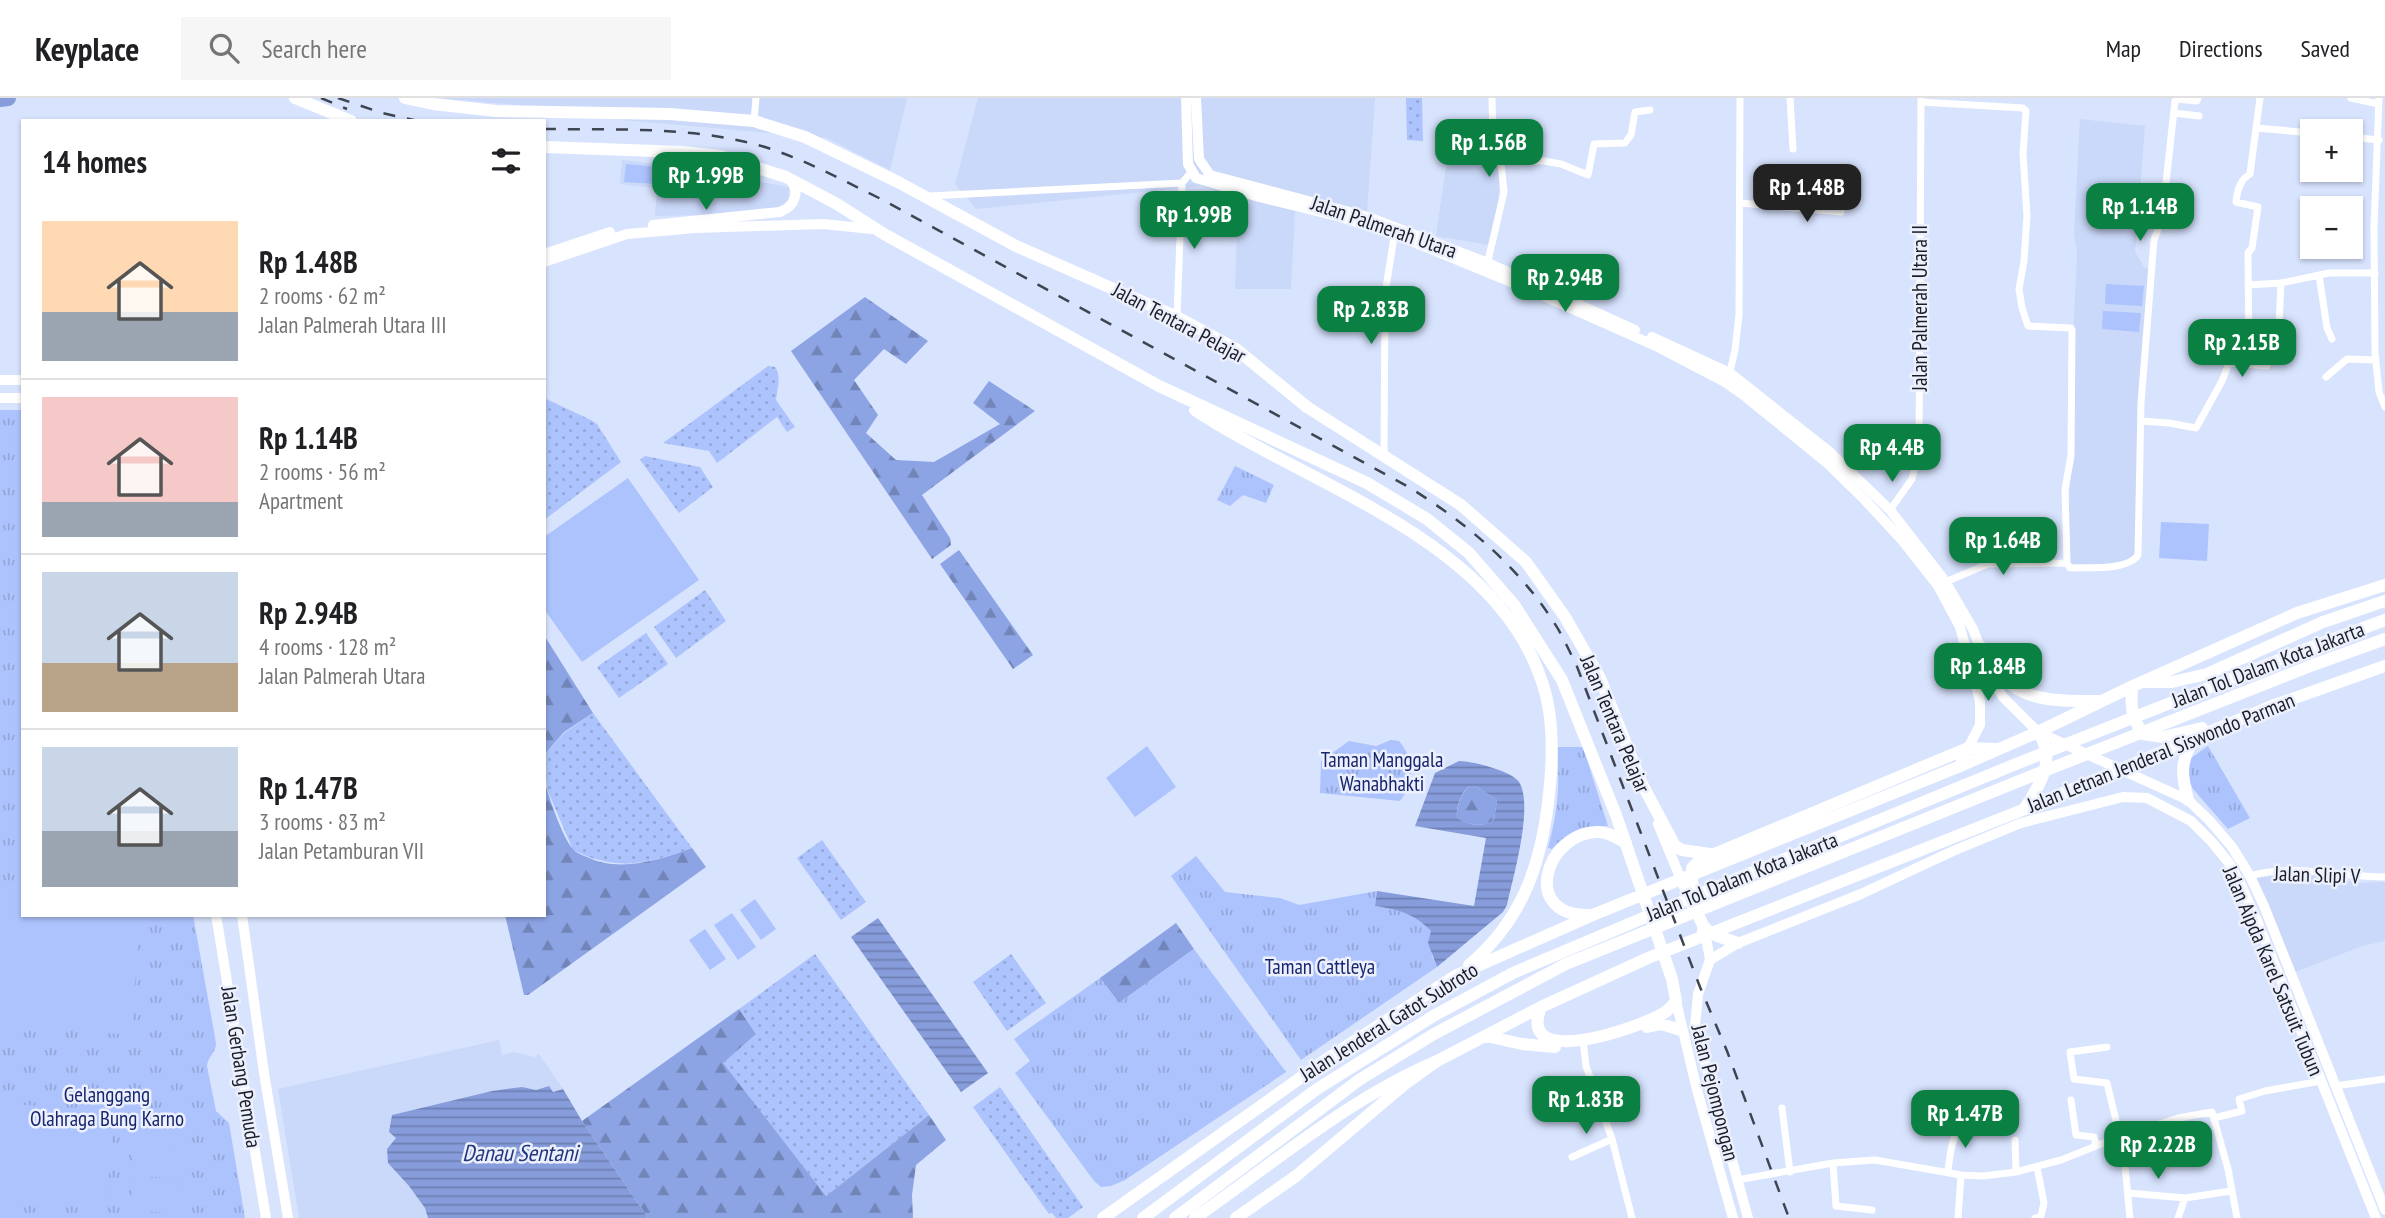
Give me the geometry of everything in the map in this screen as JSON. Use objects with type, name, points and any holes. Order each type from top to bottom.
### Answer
[{"type":"highway","points":[[295,98],[346,119]]},
{"type":"highway","name":"Jalan Tentara Pelajar","points":[[405,98],[496,111],[670,114],[754,121],[805,137],[925,196],[1016,246],[1177,317],[1236,349],[1307,407],[1461,505],[1527,562],[1565,617],[1600,678],[1641,782]]},
{"type":"highway","name":"Jalan Tentara Pelajar","points":[[546,147],[683,152],[719,156],[786,177],[1159,386],[1367,483],[1427,519],[1469,553],[1562,680],[1589,743],[1626,843],[1672,979],[1676,1001]]},
{"type":"highway","points":[[1159,386],[1228,432],[1418,536],[1509,608],[1532,657],[1546,697],[1551,738],[1548,807],[1532,877],[1520,906],[1495,941],[1455,976]]},
{"type":"highway","points":[[1958,767],[2297,613],[2385,584]]},
{"type":"highway","points":[[2138,684],[2172,682],[2207,674],[2323,622],[2385,601]]},
{"type":"highway","name":"Jalan Tol Dalam Kota Jakarta","points":[[1143,1218],[1327,1083],[1435,1015],[1513,973],[2081,738],[2385,620]]},
{"type":"highway","name":"Jalan Tol Dalam Kota Jakarta","points":[[1175,1218],[1359,1080],[1434,1034],[1566,964],[2031,776],[2385,639]]},
{"type":"highway","points":[[1980,646],[2003,676],[2023,692],[2049,698],[2102,701]]},
{"type":"highway","name":"Jalan Letnan Jenderal Siswondo Parman","points":[[1541,1007],[1648,958],[1939,843],[1995,827],[2025,809],[2220,727],[2385,666]]},
{"type":"highway","points":[[2138,684],[2132,712],[2138,727],[2147,736],[2163,737],[2200,728],[2220,727]]},
{"type":"highway","points":[[2025,809],[2046,769],[2045,747],[2038,732]]},
{"type":"highway","points":[[2188,800],[2182,771],[2196,737]]},
{"type":"highway","points":[[1738,943],[1705,928],[1695,902],[1691,882],[1692,868],[1710,854],[1968,748],[1999,748]]},
{"type":"highway","name":"Jalan Jenderal Gatot Subroto","points":[[1103,1218],[1326,1059],[1455,976],[1594,914],[1958,767]]},
{"type":"highway","points":[[1641,782],[1675,846],[1682,850],[1710,854]]},
{"type":"highway","points":[[1594,914],[1564,912],[1553,904],[1546,888],[1552,862],[1559,850],[1569,841],[1597,831],[1626,843]]},
{"type":"highway","points":[[1541,1007],[1536,1018],[1537,1028],[1546,1039],[1583,1043],[1662,1015],[1676,1001]]},
{"type":"highway","points":[[1195,1218],[1358,1101],[1404,1075],[1437,1061],[1541,1007]]},
{"type":"highway","points":[[1486,1036],[1535,1046],[1583,1043],[1661,1024],[1681,1030]]},
{"type":"highway","points":[[1236,1218],[1296,1176],[1405,1084],[1437,1061]]},
{"type":"main road","points":[[1186,98],[1188,164],[1192,171]]},
{"type":"main road","name":"Jalan Palmerah Utara","points":[[1196,98],[1199,159],[1210,175],[1337,216],[1395,230],[1547,293],[1728,377],[1831,453],[1890,510],[1906,537],[1973,629],[1992,679],[2003,697],[2038,732],[2188,800]]},
{"type":"main road","name":"Jalan Palmerah Utara","points":[[1192,171],[1196,178],[1205,182],[1260,193]]},
{"type":"main road","points":[[546,253],[626,228],[780,212],[788,209],[795,197],[793,183],[786,177]]},
{"type":"main road","points":[[546,261],[590,245],[638,233],[696,228],[823,225],[876,229]]},
{"type":"main road","points":[[0,380],[21,380]]},
{"type":"main road","points":[[0,398],[21,398]]},
{"type":"main road","name":"Jalan Palmerah Utara","points":[[1787,423],[1882,517],[1906,537]]},
{"type":"main road","points":[[1882,517],[1890,510]]},
{"type":"main road","name":"Jalan Palmerah Utara","points":[[1942,584],[1960,627],[1980,702],[1980,724],[1958,767]]},
{"type":"main road","name":"Jalan Tentara Pelajar","points":[[1641,782],[1707,943],[1710,960]]},
{"type":"main road","name":"Jalan Aipda Karel Satsuit Tubun","points":[[1995,827],[2123,797],[2147,798],[2191,821],[2212,842],[2229,863],[2242,887],[2376,1218]]},
{"type":"main road","name":"Jalan Aipda Karel Satsuit Tubun","points":[[2188,800],[2232,847],[2250,876],[2335,1086],[2381,1190],[2385,1210]]},
{"type":"main road","points":[[1710,960],[1738,943],[1861,894],[1995,827]]},
{"type":"main road","name":"Jalan Gerbang Pemuda","points":[[216,917],[266,1218]]},
{"type":"main road","name":"Jalan Gerbang Pemuda","points":[[242,917],[288,1218]]},
{"type":"main road","name":"Jalan Pejompongan","points":[[1710,960],[1698,994],[1695,1026],[1748,1218]]},
{"type":"main road","name":"Jalan Pejompongan","points":[[1676,1001],[1681,1030],[1733,1218]]},
{"type":"street","points":[[754,121],[756,98]]},
{"type":"street","points":[[1487,268],[1504,192],[1500,161],[1493,139],[1492,98]]},
{"type":"street","points":[[1728,377],[1740,315],[1740,98]]},
{"type":"street","points":[[1790,98],[1793,149]]},
{"type":"street","points":[[1921,100],[2003,102],[2022,108],[2026,113],[2023,153],[2027,216],[2020,289],[2027,325],[2072,330],[2070,456],[2065,489],[2067,563],[2070,568],[2125,565],[2135,560],[2138,555],[2143,375],[2154,240],[2162,219],[2175,100],[2197,101],[2198,98]]},
{"type":"street","points":[[2249,350],[2248,253],[2252,248],[2258,207],[2236,202],[2238,189],[2245,176],[2250,174],[2260,98]]},
{"type":"street","points":[[2351,98],[2379,101],[2381,150],[2376,175],[2376,360],[2379,392],[2385,407]]},
{"type":"street","name":"Jalan Palmerah Utara II","points":[[1890,510],[1912,479],[1919,450],[1921,100]]},
{"type":"street","points":[[1500,161],[1544,161],[1561,164],[1588,175],[1594,144],[1625,143],[1632,135],[1635,112],[1650,110]]},
{"type":"street","points":[[2174,113],[2199,116]]},
{"type":"street","points":[[2256,128],[2300,132]]},
{"type":"street","points":[[2363,138],[2379,139]]},
{"type":"street","points":[[1177,317],[1182,183],[1192,171]]},
{"type":"street","points":[[2376,175],[2385,176]]},
{"type":"street","points":[[925,196],[1182,183]]},
{"type":"street","points":[[1740,203],[1840,212]]},
{"type":"street","points":[[1384,457],[1385,294],[1395,230]]},
{"type":"street","points":[[2248,285],[2281,283],[2329,272],[2375,273]]},
{"type":"street","points":[[2319,275],[2327,328],[2332,339]]},
{"type":"street","points":[[2141,421],[2196,428],[2222,381],[2228,364],[2267,366],[2270,356],[2266,349],[2267,334],[2279,324],[2281,283]]},
{"type":"street","points":[[2326,377],[2347,359],[2376,360]]},
{"type":"street","points":[[1942,584],[1988,564],[2067,563]]},
{"type":"street","name":"Jalan Slipi V","points":[[2250,876],[2261,873],[2317,871],[2385,877]]},
{"type":"street","points":[[1583,1043],[1590,1077],[1612,1139],[1632,1218]]},
{"type":"street","points":[[2107,1047],[2070,1052],[2074,1079],[2108,1083],[2125,1167],[2130,1218]]},
{"type":"street","points":[[2335,1086],[2385,1079]]},
{"type":"street","points":[[2214,1118],[2242,1111],[2239,1098],[2321,1081]]},
{"type":"street","points":[[2071,1100],[2076,1135],[2094,1137],[2096,1146]]},
{"type":"street","points":[[1782,1108],[1790,1172]]},
{"type":"street","points":[[1737,1180],[1833,1163],[1875,1160],[1983,1177],[2037,1167],[2118,1137],[2191,1115],[2212,1112],[2228,1169],[2237,1218]]},
{"type":"street","points":[[1948,1171],[1952,1143],[1957,1128],[1963,1121]]},
{"type":"street","points":[[1572,1157],[1612,1139]]},
{"type":"street","points":[[2015,1140],[2016,1172]]},
{"type":"street","points":[[1833,1163],[1836,1206],[1872,1210]]},
{"type":"street","points":[[2035,1218],[2041,1216],[2044,1210],[2037,1167]]},
{"type":"street","points":[[1958,1218],[1961,1175]]},
{"type":"street","points":[[2128,1193],[2185,1198],[2231,1191]]},
{"type":"street","points":[[2178,1218],[2185,1198]]},
{"type":"shaded area","points":[[439,98],[907,98],[890,170],[827,138],[623,120],[591,112]]},
{"type":"shaded area","points":[[978,98],[1375,98],[1366,226],[1295,211],[1291,289],[1235,289],[1238,198],[1201,186],[976,209],[955,184]]},
{"type":"shaded area","points":[[2080,119],[2145,126],[2135,252],[2148,269],[2135,557],[2128,563],[2066,566],[2077,254],[2074,233]]},
{"type":"shaded area","points":[[622,160],[789,187],[788,213],[655,216],[657,188],[620,184]]},
{"type":"shaded area","points":[[1451,163],[1484,166],[1485,163],[1500,163],[1498,209],[1489,245],[1436,236],[1446,166]]},
{"type":"shaded area","points":[[2305,874],[2360,883],[2385,882],[2385,941],[2362,946],[2288,975],[2254,878]]},
{"type":"shaded area","points":[[499,1040],[502,1055],[514,1052],[535,1057],[539,1054],[563,1089],[552,1092],[549,1086],[535,1090],[522,1087],[492,1091],[392,1115],[397,1137],[388,1163],[425,1208],[428,1218],[299,1218],[278,1089]]},
{"type":"green space","points":[[1406,98],[1422,98],[1423,141],[1407,140]]},
{"type":"green space","points":[[626,164],[658,167],[656,184],[624,182]]},
{"type":"green space","points":[[2106,284],[2144,286],[2142,306],[2105,304]]},
{"type":"green space","points":[[865,297],[928,341],[906,364],[884,349],[854,380],[878,415],[866,433],[896,460],[934,462],[1000,424],[973,403],[989,381],[1035,411],[922,495],[950,538],[951,545],[932,559],[791,351]]},
{"type":"green space","points":[[2103,311],[2141,313],[2139,332],[2102,329]]},
{"type":"green space","points":[[768,366],[775,367],[778,374],[776,400],[795,427],[787,432],[777,417],[717,463],[709,451],[663,443]]},
{"type":"green space","points":[[546,399],[597,424],[621,462],[546,518]]},
{"type":"green space","name":"Gelanggang Olahraga Bung Karno","points":[[0,410],[21,410],[21,917],[193,917],[216,1043],[207,1066],[216,1111],[229,1123],[245,1218],[0,1218]]},
{"type":"green space","points":[[645,456],[700,467],[713,487],[679,513],[640,460]]},
{"type":"green space","points":[[1235,466],[1274,485],[1266,503],[1243,495],[1230,506],[1217,500]]},
{"type":"green space","points":[[628,478],[699,580],[582,662],[546,612],[546,536]]},
{"type":"green space","points":[[2161,522],[2209,524],[2207,561],[2159,558]]},
{"type":"green space","points":[[959,550],[1033,655],[1013,669],[940,564]]},
{"type":"green space","points":[[705,590],[726,621],[676,658],[654,627]]},
{"type":"green space","points":[[646,633],[668,664],[619,698],[597,667]]},
{"type":"green space","points":[[546,638],[593,713],[564,732],[546,753]]},
{"type":"green space","points":[[593,713],[692,848],[661,858],[632,863],[604,861],[573,850],[547,789],[546,778],[546,753],[564,733]]},
{"type":"green space","name":"Taman Manggala Wanabhakti","points":[[1391,740],[1399,741],[1410,763],[1410,779],[1400,801],[1320,793],[1321,761],[1349,741],[1376,746]]},
{"type":"green space","points":[[1147,746],[1176,787],[1135,817],[1106,778]]},
{"type":"green space","points":[[2208,746],[2250,818],[2228,829],[2193,789],[2187,776],[2191,758]]},
{"type":"green space","points":[[1557,747],[1583,747],[1608,826],[1577,832],[1564,838],[1552,849],[1548,848],[1557,798]]},
{"type":"green space","points":[[546,786],[560,826],[577,853],[600,862],[626,864],[666,857],[692,848],[706,867],[528,995],[524,995],[505,917],[546,917]]},
{"type":"green space","points":[[1470,786],[1476,786],[1497,800],[1494,820],[1475,824],[1457,817],[1460,800]]},
{"type":"green space","points":[[822,840],[866,902],[841,920],[797,858]]},
{"type":"green space","name":"Taman Cattleya","points":[[1196,856],[1225,892],[1280,898],[1299,905],[1377,891],[1375,906],[1405,913],[1431,931],[1432,956],[1437,967],[1301,1060],[1171,876]]},
{"type":"green space","points":[[0,888],[21,890],[21,917],[140,917],[131,1035],[0,1025]]},
{"type":"green space","points":[[755,899],[776,929],[761,940],[740,910]]},
{"type":"green space","points":[[732,913],[756,947],[738,960],[714,925]]},
{"type":"green space","points":[[1176,923],[1194,949],[1119,1003],[1100,978]]},
{"type":"green space","points":[[705,929],[726,959],[710,970],[689,940]]},
{"type":"green space","points":[[1194,949],[1286,1072],[1125,1180],[1101,1187],[1015,1073],[1030,1061],[1014,1039],[1100,978],[1119,1003]]},
{"type":"green space","points":[[815,954],[929,1115],[826,1196],[722,1063],[756,1034],[739,1009]]},
{"type":"green space","points":[[1011,954],[1046,1003],[1007,1031],[973,982]]},
{"type":"green space","points":[[739,1009],[756,1034],[723,1063],[826,1196],[929,1115],[946,1140],[916,1165],[912,1195],[913,1218],[648,1218],[582,1121]]},
{"type":"green space","points":[[1000,1087],[1083,1207],[1068,1218],[1056,1218],[1052,1213],[1049,1214],[973,1107]]},
{"type":"green space","points":[[0,1103],[114,1112],[106,1209],[0,1201]]},
{"type":"green space","points":[[135,1113],[186,1116],[184,1145],[134,1142]]},
{"type":"green space","points":[[133,1147],[184,1150],[183,1178],[132,1176]]},
{"type":"green space","points":[[132,1182],[183,1184],[182,1213],[131,1211]]},
{"type":"water","points":[[1459,761],[1500,771],[1519,782],[1524,807],[1521,842],[1507,905],[1503,912],[1437,967],[1428,943],[1431,931],[1405,913],[1375,906],[1377,891],[1474,906],[1486,838],[1415,826],[1435,773]],"holes":[[[1470,786],[1476,786],[1497,800],[1494,820],[1480,825],[1470,824],[1457,817],[1462,795]]]},
{"type":"water","points":[[878,918],[988,1073],[961,1092],[851,937]]},
{"type":"water","name":"Danau Sentani","points":[[549,1086],[553,1092],[563,1089],[648,1218],[428,1218],[425,1208],[409,1186],[388,1163],[387,1149],[396,1138],[389,1132],[392,1115],[492,1091],[522,1087],[536,1090]]},
{"type":"waterway","points":[[0,99],[8,98]]},
{"type":"railway","points":[[321,98],[347,109]]},
{"type":"railway","points":[[338,98],[409,119]]},
{"type":"railway","points":[[546,129],[655,130],[711,135],[765,147],[810,164],[883,200],[1407,486],[1488,545],[1538,600],[1556,626],[1576,664],[1789,1218]]}]
